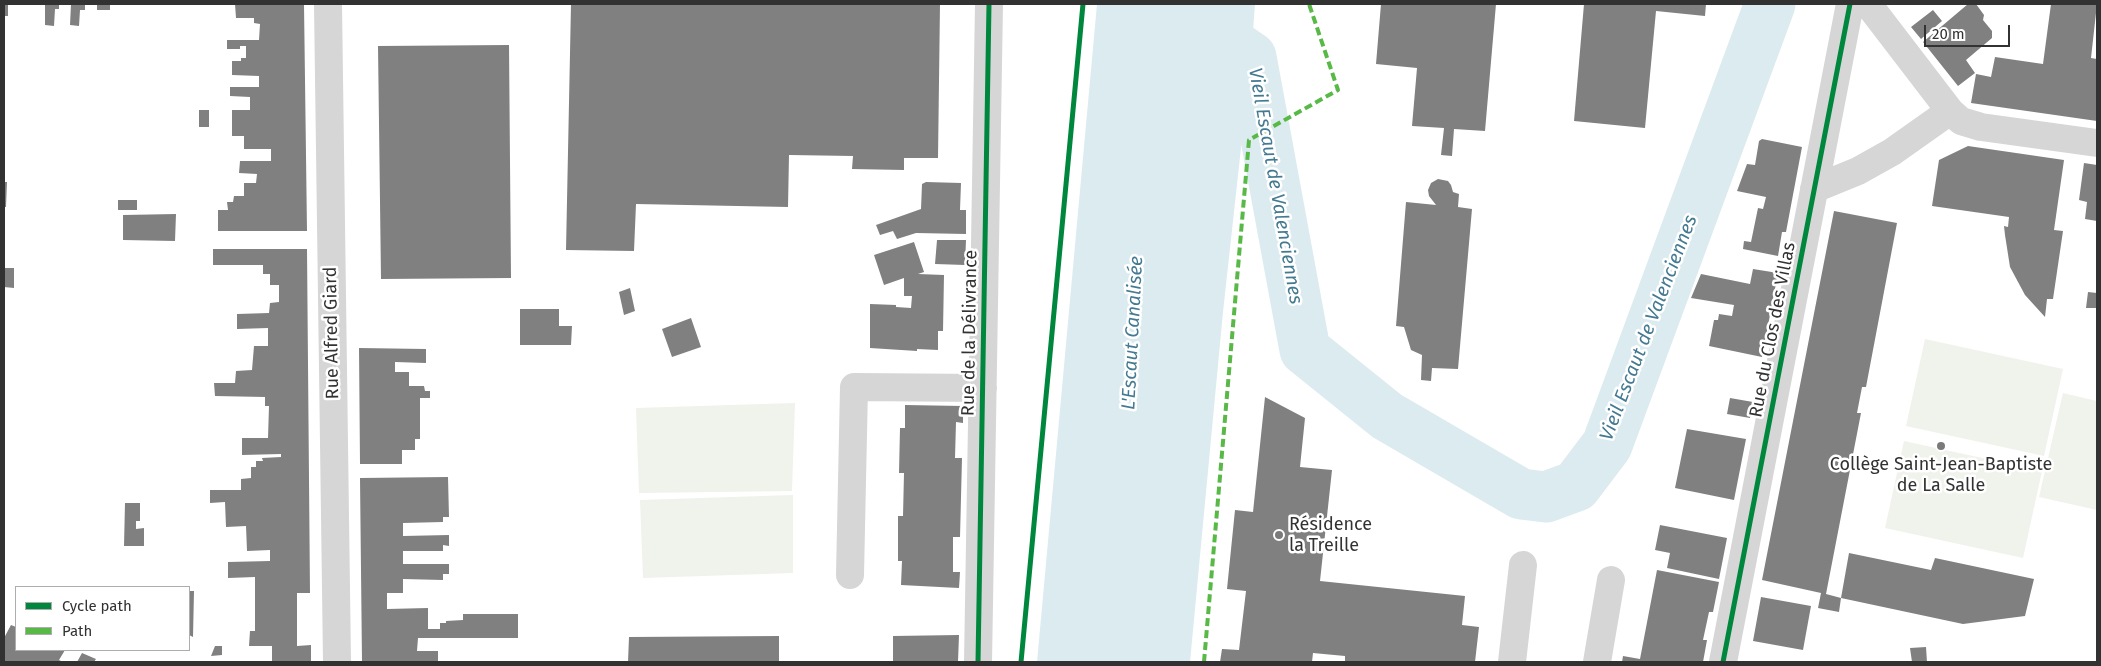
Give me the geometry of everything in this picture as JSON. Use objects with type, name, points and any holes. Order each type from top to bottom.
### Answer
[{"type":"street","name":"Rue Alfred Giard","points":[[328,4],[337,662]]},
{"type":"street","name":"Rue de la Délivrance","points":[[978,662],[988,4]]},
{"type":"street","name":"Rue du Clos des Villas","points":[[1723,662],[1850,4]]},
{"type":"street","points":[[1868,4],[1950,111],[1961,121],[1980,127],[2097,143]]},
{"type":"street","points":[[1814,189],[1858,171],[1884,157],[1950,111]]},
{"type":"street","points":[[850,575],[854,387],[983,388]]},
{"type":"street","points":[[1512,662],[1523,565]]},
{"type":"street","points":[[1597,662],[1611,580]]},
{"type":"shaded area","points":[[1925,339],[2063,369],[2044,456],[1906,426]]},
{"type":"shaded area","points":[[2063,393],[2097,401],[2097,510],[2039,497]]},
{"type":"shaded area","points":[[795,403],[792,491],[639,493],[636,408]]},
{"type":"shaded area","points":[[1904,441],[2042,471],[2023,558],[1885,528]]},
{"type":"shaded area","points":[[793,495],[793,573],[643,578],[640,500]]},
{"type":"water","name":"L'Escaut Canalisée","points":[[1097,4],[1255,4],[1223,312],[1190,662],[1037,662]]},
{"type":"building","points":[[4,4],[8,4],[8,16],[4,16]]},
{"type":"building","points":[[45,4],[59,4],[59,9],[55,9],[54,26],[45,25]]},
{"type":"building","points":[[71,4],[85,4],[85,10],[80,10],[79,26],[70,25]]},
{"type":"building","points":[[97,4],[110,4],[110,10],[97,10]]},
{"type":"building","points":[[235,4],[304,4],[307,231],[218,231],[218,210],[228,210],[227,202],[233,202],[234,196],[244,196],[244,183],[256,183],[257,174],[239,173],[240,161],[271,161],[271,149],[244,149],[244,136],[232,136],[232,110],[250,110],[250,97],[230,96],[230,87],[259,87],[259,76],[232,75],[232,61],[241,61],[241,58],[246,58],[246,46],[240,46],[240,49],[227,49],[227,40],[259,40],[260,24],[254,23],[254,18],[236,18]]},
{"type":"building","points":[[571,4],[940,4],[938,158],[904,158],[904,170],[852,169],[853,156],[789,155],[788,207],[636,204],[634,251],[566,250]]},
{"type":"building","points":[[1381,4],[1496,4],[1485,131],[1454,129],[1452,156],[1441,155],[1444,128],[1412,126],[1417,68],[1376,64]]},
{"type":"building","points":[[1584,4],[1706,4],[1705,16],[1656,11],[1645,128],[1574,121]]},
{"type":"building","points":[[1968,4],[1976,4],[1984,15],[1983,20],[1992,31],[1992,38],[1966,60],[1975,73],[1958,86],[1923,42]]},
{"type":"building","points":[[2051,4],[2097,4],[2091,58],[2097,59],[2097,121],[1971,103],[1976,74],[1991,77],[1995,57],[2043,64]]},
{"type":"building","points":[[1933,10],[1942,21],[1921,39],[1911,27]]},
{"type":"building","points":[[509,45],[511,278],[381,279],[378,46]]},
{"type":"building","points":[[199,110],[209,110],[209,127],[199,127]]},
{"type":"building","points":[[1762,139],[1802,147],[1786,232],[1782,232],[1778,256],[1743,249],[1744,241],[1751,242],[1758,208],[1763,209],[1766,197],[1737,191],[1747,164],[1755,165],[1759,141]]},
{"type":"building","points":[[1968,146],[2064,160],[2054,230],[2063,231],[2053,299],[2047,299],[2045,317],[2025,295],[2010,267],[2004,226],[2008,227],[2009,217],[1932,206],[1939,160]]},
{"type":"building","points":[[2084,163],[2097,165],[2097,221],[2085,219],[2087,202],[2079,200]]},
{"type":"building","points":[[1438,179],[1448,181],[1453,192],[1459,194],[1458,207],[1472,209],[1458,369],[1432,368],[1431,381],[1421,380],[1422,355],[1411,350],[1404,327],[1396,326],[1406,202],[1436,205],[1429,196],[1428,190],[1431,183]]},
{"type":"building","points":[[4,182],[7,182],[6,207],[4,207]]},
{"type":"building","points":[[926,182],[961,183],[960,210],[966,210],[966,234],[916,233],[897,239],[893,231],[880,235],[876,225],[921,209],[922,184]]},
{"type":"building","points":[[118,200],[137,200],[137,210],[118,210]]},
{"type":"building","points":[[1834,211],[1897,223],[1866,387],[1862,387],[1857,413],[1861,413],[1826,594],[1841,598],[1839,612],[1818,608],[1821,593],[1762,580]]},
{"type":"building","points":[[176,214],[175,241],[123,240],[123,215]]},
{"type":"building","points":[[937,240],[966,240],[965,265],[935,264]]},
{"type":"building","points":[[914,242],[924,272],[918,274],[944,275],[943,331],[938,331],[938,350],[917,349],[917,351],[870,348],[870,304],[896,305],[896,307],[911,308],[912,296],[904,296],[904,278],[884,285],[874,255]]},
{"type":"building","points":[[213,249],[307,249],[310,593],[297,593],[297,646],[311,645],[311,662],[272,662],[272,646],[249,646],[250,631],[255,631],[255,577],[228,578],[228,562],[270,561],[270,550],[247,551],[246,526],[226,527],[225,502],[210,503],[210,490],[241,490],[241,479],[251,478],[251,467],[256,467],[256,461],[263,461],[262,458],[281,457],[281,454],[242,455],[242,438],[268,438],[269,406],[265,406],[265,397],[215,396],[214,383],[235,383],[236,371],[252,370],[254,346],[268,346],[268,328],[237,329],[237,314],[269,313],[270,303],[279,302],[279,285],[270,285],[270,274],[263,274],[263,265],[213,265]]},
{"type":"building","points":[[4,268],[14,268],[14,288],[4,287]]},
{"type":"building","points":[[1753,269],[1778,273],[1762,357],[1709,346],[1714,320],[1718,320],[1719,314],[1732,316],[1734,305],[1691,298],[1701,274],[1750,284]]},
{"type":"building","points":[[630,288],[635,311],[624,315],[619,292]]},
{"type":"building","points":[[2088,292],[2097,293],[2097,308],[2086,308]]},
{"type":"building","points":[[520,309],[559,309],[559,326],[572,326],[571,345],[520,345]]},
{"type":"building","points":[[691,318],[701,347],[672,357],[662,329]]},
{"type":"building","points":[[359,348],[426,349],[426,363],[395,362],[395,372],[409,372],[409,386],[424,386],[425,391],[430,391],[430,398],[420,398],[420,439],[415,439],[415,450],[402,450],[402,464],[360,464]]},
{"type":"building","name":"Résidence la Treille","points":[[1265,397],[1305,418],[1300,467],[1332,470],[1320,581],[1465,596],[1462,625],[1479,627],[1475,662],[1345,662],[1345,656],[1313,653],[1312,662],[1220,662],[1222,649],[1239,650],[1246,591],[1227,589],[1235,510],[1253,512]]},
{"type":"building","points":[[1730,398],[1753,402],[1750,418],[1727,414]]},
{"type":"building","points":[[905,405],[963,406],[963,423],[956,422],[955,458],[962,458],[960,537],[953,537],[953,572],[960,572],[959,588],[901,585],[902,561],[898,561],[898,516],[903,516],[904,473],[899,473],[900,428],[905,428]]},
{"type":"building","points":[[1687,429],[1746,439],[1734,500],[1675,488]]},
{"type":"building","points":[[448,477],[449,517],[443,517],[443,522],[403,523],[403,536],[449,535],[449,546],[443,545],[443,551],[403,551],[403,564],[449,564],[449,574],[443,574],[443,580],[403,579],[403,593],[387,593],[387,609],[428,608],[428,629],[440,629],[440,623],[446,623],[446,621],[463,620],[463,614],[518,614],[518,638],[418,638],[417,651],[438,651],[438,662],[362,662],[360,478]]},
{"type":"building","points":[[125,503],[140,503],[140,521],[136,521],[136,529],[144,528],[144,546],[124,546]]},
{"type":"building","points":[[1660,525],[1727,538],[1719,579],[1667,568],[1670,553],[1655,550]]},
{"type":"building","points":[[1849,553],[1931,570],[1935,558],[2034,579],[2025,616],[1963,624],[1841,598]]},
{"type":"building","points":[[1657,570],[1719,582],[1713,612],[1709,612],[1703,640],[1707,640],[1703,662],[1622,662],[1623,656],[1640,659]]},
{"type":"building","points":[[190,591],[194,591],[193,637],[190,636]]},
{"type":"building","points":[[1761,597],[1811,606],[1803,650],[1753,641]]},
{"type":"building","points":[[11,625],[15,627],[15,651],[64,651],[59,660],[63,662],[4,662],[4,638]]},
{"type":"building","points":[[959,635],[958,662],[893,662],[893,636]]},
{"type":"building","points":[[779,636],[779,662],[628,662],[629,637]]},
{"type":"building","points":[[215,646],[222,646],[222,655],[211,656]]},
{"type":"building","points":[[1926,647],[1927,662],[1912,662],[1910,648]]},
{"type":"building","points":[[82,653],[96,659],[94,662],[77,662]]},
{"type":"waterway","name":"Vieil Escaut de Valenciennes","points":[[1173,4],[1251,57],[1305,350],[1387,416],[1521,494],[1546,497],[1576,486],[1607,445],[1770,4]]},
{"type":"marked path","points":[[1204,662],[1249,140],[1338,90],[1309,4]]},
{"type":"cycle path","points":[[978,662],[989,4]]},
{"type":"cycle path","points":[[1021,662],[1083,4]]},
{"type":"cycle path","points":[[1723,662],[1850,4]]},
{"type":"place","name":"Collège Saint-Jean-Baptiste de La Salle","points":[[1941,446]]},
{"type":"place","name":"Résidence la Treille","points":[[1279,535]]}]
